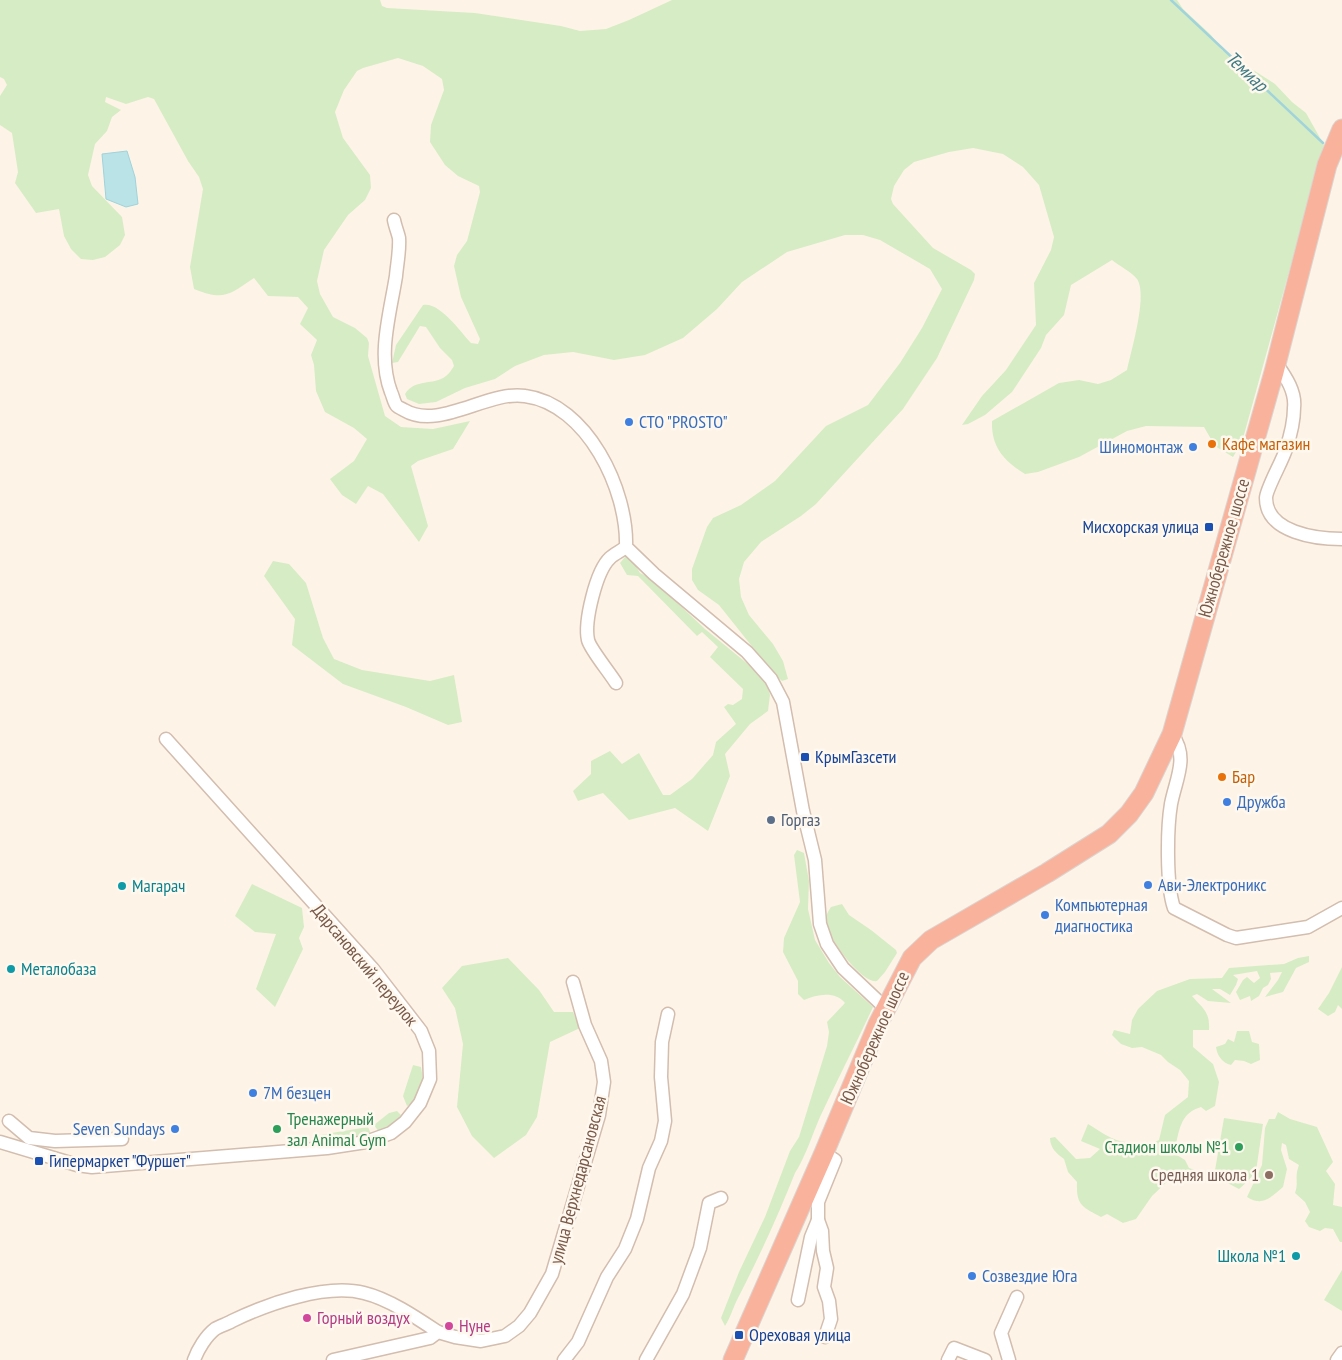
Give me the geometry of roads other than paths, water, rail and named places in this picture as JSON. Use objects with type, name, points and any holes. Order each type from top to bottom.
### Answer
[{"type":"highway","name":"Южнобережное шоссе","points":[[734,1360],[878,1024],[912,958],[931,940],[1046,873],[1108,834],[1129,814],[1144,793],[1169,732],[1327,166],[1341,126]]},
{"type":"highway","name":"Южнобережное шоссе","points":[[728,1360],[878,1006],[907,954],[926,936],[1012,883],[1056,861],[1110,828],[1139,792],[1169,732]]},
{"type":"street","points":[[394,220],[399,238],[384,362],[390,388],[397,406],[408,413],[426,416],[454,411],[500,397],[524,395],[551,404],[573,420],[594,444],[611,472],[627,532],[626,547],[654,574],[747,652],[771,680],[783,702],[803,811],[815,860],[820,924],[827,944],[842,968],[878,1006]]},
{"type":"street","points":[[1272,361],[1291,387],[1295,407],[1286,449],[1266,497],[1270,513],[1281,525],[1295,532],[1320,539],[1342,539]]},
{"type":"street","points":[[616,683],[588,642],[588,615],[601,572],[609,559],[626,547]]},
{"type":"street","points":[[1169,732],[1178,743],[1181,756],[1168,826],[1170,896],[1174,908],[1236,938],[1308,927],[1342,908]]},
{"type":"street","name":"Дарсановский переулок","points":[[0,1142],[77,1165],[92,1167],[328,1148],[366,1142],[391,1133],[405,1122],[420,1103],[430,1079],[428,1052],[421,1031],[373,969],[166,739]]},
{"type":"street","name":"улица Верхнедарсановская","points":[[438,1332],[481,1341],[505,1336],[520,1326],[530,1313],[552,1274],[599,1115],[604,1082],[601,1061],[585,1025],[573,982]]},
{"type":"street","points":[[564,1360],[578,1342],[607,1277],[625,1249],[637,1219],[649,1168],[661,1141],[664,1122],[661,1077],[662,1042],[668,1014]]},
{"type":"street","points":[[9,1121],[29,1138],[55,1141],[122,1139]]},
{"type":"street","points":[[824,1153],[835,1160],[818,1202],[818,1220],[822,1231],[823,1252],[827,1268],[824,1287],[829,1301],[831,1319],[826,1337]]},
{"type":"street","points":[[646,1360],[683,1294],[700,1248],[709,1203],[721,1198]]},
{"type":"street","points":[[798,1300],[810,1237],[818,1220]]},
{"type":"street","points":[[194,1360],[198,1349],[215,1329],[250,1313],[289,1300],[318,1293],[342,1290],[364,1293],[389,1303],[438,1332],[430,1338],[334,1360]]},
{"type":"street","points":[[1009,1360],[1001,1333],[1017,1297]]},
{"type":"street","points":[[948,1360],[954,1348],[985,1360]]},
{"type":"street","points":[[1337,1360],[1342,1353]]},
{"type":"water","points":[[127,151],[135,177],[138,204],[126,207],[106,199],[102,154]]},
{"type":"waterway","name":"Темиар","points":[[1171,0],[1323,143]]},
{"type":"place","name":"СТО \"PROSTO\"","points":[[629,422]]},
{"type":"place","name":"Кафе магазин","points":[[1212,444]]},
{"type":"place","name":"Шиномонтаж","points":[[1193,447]]},
{"type":"place","name":"Мисхорская улица","points":[[1209,527]]},
{"type":"place","name":"КрымГазсети","points":[[805,757]]},
{"type":"place","name":"Бар","points":[[1222,777]]},
{"type":"place","name":"Дружба","points":[[1227,802]]},
{"type":"place","name":"Горгаз","points":[[771,820]]},
{"type":"place","name":"Ави-Электроникс","points":[[1148,885]]},
{"type":"place","name":"Магарач","points":[[122,886]]},
{"type":"place","name":"Компьютерная диагностика","points":[[1045,915]]},
{"type":"place","name":"Металобаза","points":[[11,969]]},
{"type":"place","name":"7М безцен","points":[[253,1093]]},
{"type":"place","name":"Seven Sundays","points":[[175,1129]]},
{"type":"place","name":"Тренажерный зал Animal Gym","points":[[277,1129]]},
{"type":"place","name":"Стадион школы №1","points":[[1239,1147]]},
{"type":"place","name":"Гипермаркет \"Фуршет\"","points":[[39,1161]]},
{"type":"place","name":"Средняя школа 1","points":[[1269,1175]]},
{"type":"place","name":"Школа №1","points":[[1296,1256]]},
{"type":"place","name":"Созвездие Юга","points":[[972,1276]]},
{"type":"place","name":"Горный воздух","points":[[307,1318]]},
{"type":"place","name":"Нуне","points":[[449,1326]]},
{"type":"place","name":"Ореховая улица","points":[[739,1335]]}]
